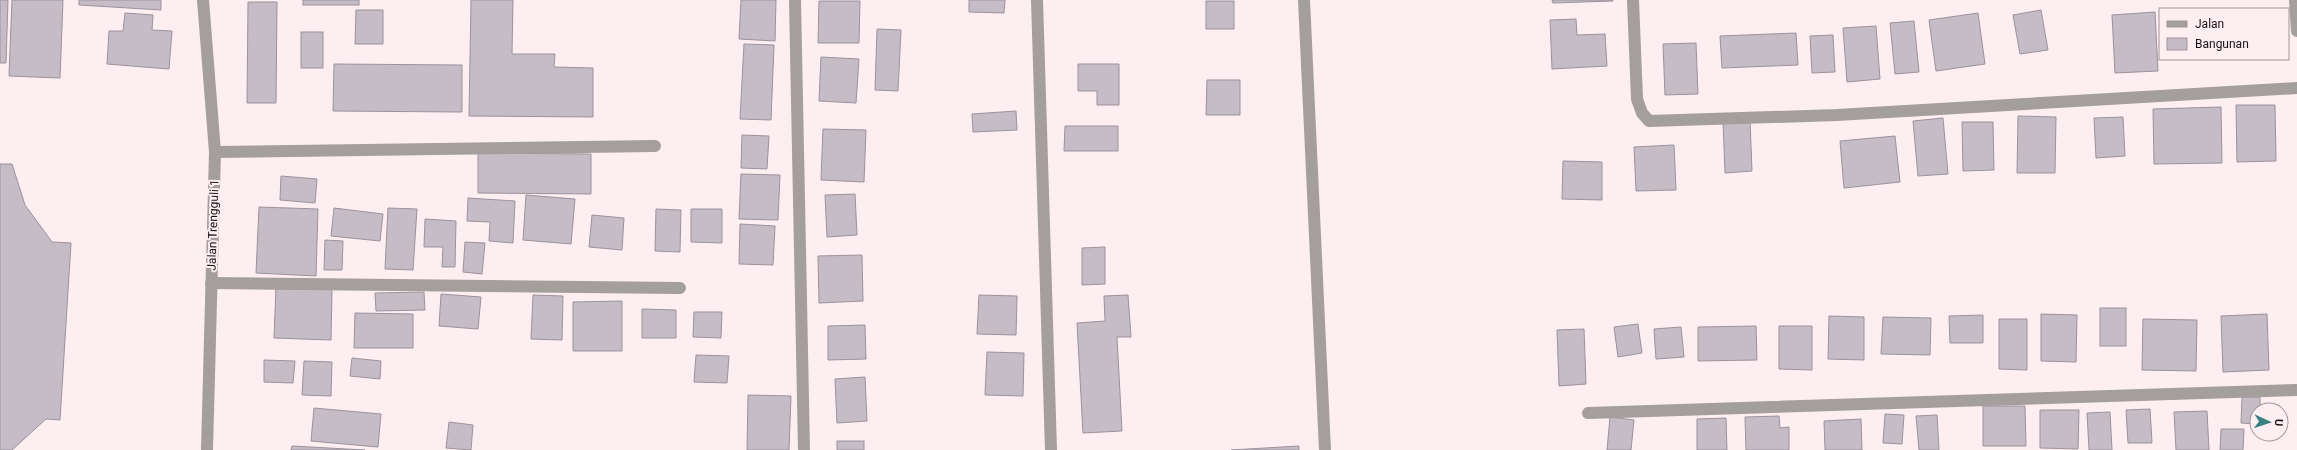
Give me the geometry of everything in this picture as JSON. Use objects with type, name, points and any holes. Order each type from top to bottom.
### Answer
[{"type":"street","name":"Jalan Trengguli 1","points":[[202,0],[216,152],[207,450]]},
{"type":"street","points":[[795,0],[804,450]]},
{"type":"street","points":[[1037,0],[1051,450]]},
{"type":"street","points":[[1304,0],[1325,450]]},
{"type":"street","points":[[1633,0],[1637,98],[1642,113],[1649,121],[1844,115],[2297,88]]},
{"type":"street","points":[[2295,0],[2297,31]]},
{"type":"street","points":[[216,152],[655,146]]},
{"type":"street","points":[[211,283],[680,288]]},
{"type":"street","points":[[1588,413],[2297,390]]},
{"type":"building","points":[[0,0],[8,0],[6,63],[0,63]]},
{"type":"building","points":[[12,0],[63,0],[60,78],[9,76]]},
{"type":"building","points":[[79,0],[161,0],[161,10],[79,5]]},
{"type":"building","points":[[303,0],[359,0],[359,5],[303,5]]},
{"type":"building","points":[[471,0],[513,0],[512,54],[555,54],[554,67],[593,68],[593,117],[469,116]]},
{"type":"building","points":[[741,0],[776,0],[775,41],[739,39]]},
{"type":"building","points":[[969,0],[1005,0],[1004,13],[969,12]]},
{"type":"building","points":[[1552,0],[1613,0],[1613,1],[1553,3]]},
{"type":"building","points":[[819,1],[860,1],[859,43],[818,43]]},
{"type":"building","points":[[1206,1],[1234,1],[1234,29],[1206,29]]},
{"type":"building","points":[[248,2],[277,2],[276,103],[247,103]]},
{"type":"building","points":[[356,10],[383,10],[383,44],[355,44]]},
{"type":"building","points":[[2041,10],[2048,50],[2020,54],[2013,15]]},
{"type":"building","points":[[2155,12],[2158,71],[2115,73],[2112,15]]},
{"type":"building","points":[[125,13],[153,15],[152,30],[172,31],[169,69],[107,64],[109,31],[123,31]]},
{"type":"building","points":[[1978,13],[1985,64],[1936,71],[1929,20]]},
{"type":"building","points":[[1576,19],[1577,35],[1605,34],[1607,66],[1552,69],[1550,20]]},
{"type":"building","points":[[1914,21],[1919,72],[1895,74],[1890,23]]},
{"type":"building","points":[[1876,26],[1880,79],[1847,82],[1843,28]]},
{"type":"building","points":[[877,29],[901,30],[898,91],[875,90]]},
{"type":"building","points":[[301,32],[323,32],[323,68],[301,68]]},
{"type":"building","points":[[1796,33],[1798,65],[1722,68],[1720,36]]},
{"type":"building","points":[[1833,35],[1835,72],[1812,73],[1810,36]]},
{"type":"building","points":[[1696,43],[1698,94],[1665,95],[1663,44]]},
{"type":"building","points":[[744,44],[774,45],[771,120],[740,119]]},
{"type":"building","points":[[821,57],[859,59],[856,103],[819,101]]},
{"type":"building","points":[[334,64],[462,65],[462,112],[333,111]]},
{"type":"building","points":[[1078,64],[1119,64],[1119,105],[1097,105],[1097,91],[1078,91]]},
{"type":"building","points":[[1207,80],[1240,80],[1240,115],[1206,115]]},
{"type":"building","points":[[2236,105],[2275,105],[2276,161],[2237,162]]},
{"type":"building","points":[[2221,107],[2222,163],[2154,164],[2153,109]]},
{"type":"building","points":[[1016,111],[1017,130],[973,132],[972,114]]},
{"type":"building","points":[[2018,116],[2056,117],[2055,173],[2017,173]]},
{"type":"building","points":[[2123,117],[2125,156],[2096,158],[2094,118]]},
{"type":"building","points":[[1943,118],[1948,174],[1918,176],[1913,121]]},
{"type":"building","points":[[1750,120],[1752,171],[1725,173],[1723,121]]},
{"type":"building","points":[[1962,122],[1993,122],[1994,170],[1963,171]]},
{"type":"building","points":[[1065,126],[1118,126],[1118,151],[1064,151]]},
{"type":"building","points":[[823,129],[866,130],[864,182],[821,180]]},
{"type":"building","points":[[742,135],[769,136],[767,169],[741,168]]},
{"type":"building","points":[[1895,136],[1900,182],[1844,188],[1840,141]]},
{"type":"building","points":[[1674,145],[1676,190],[1636,191],[1634,147]]},
{"type":"building","points":[[478,153],[591,154],[591,194],[478,193]]},
{"type":"building","points":[[1563,161],[1602,162],[1602,200],[1562,199]]},
{"type":"building","points":[[0,164],[12,164],[25,205],[52,242],[71,243],[60,420],[46,419],[12,450],[0,450]]},
{"type":"building","points":[[741,174],[780,175],[778,220],[739,219]]},
{"type":"building","points":[[281,176],[317,179],[315,203],[280,200]]},
{"type":"building","points":[[855,194],[857,235],[827,237],[825,195]]},
{"type":"building","points":[[526,195],[575,199],[571,244],[523,240]]},
{"type":"building","points":[[468,198],[515,201],[513,243],[489,241],[490,222],[467,221]]},
{"type":"building","points":[[259,207],[318,209],[316,276],[256,273]]},
{"type":"building","points":[[334,208],[383,214],[380,241],[331,236]]},
{"type":"building","points":[[388,208],[417,209],[413,270],[385,269]]},
{"type":"building","points":[[656,209],[681,210],[680,252],[655,251]]},
{"type":"building","points":[[691,209],[722,209],[722,243],[691,242]]},
{"type":"building","points":[[592,215],[624,218],[622,250],[589,247]]},
{"type":"building","points":[[425,219],[456,221],[455,267],[442,267],[443,247],[424,247]]},
{"type":"building","points":[[740,224],[775,226],[773,265],[739,264]]},
{"type":"building","points":[[325,240],[343,241],[342,270],[324,270]]},
{"type":"building","points":[[465,242],[485,243],[482,274],[463,272]]},
{"type":"building","points":[[1105,247],[1105,284],[1082,285],[1082,248]]},
{"type":"building","points":[[862,255],[863,301],[819,303],[818,256]]},
{"type":"building","points":[[276,288],[332,289],[331,340],[274,338]]},
{"type":"building","points":[[424,292],[425,310],[376,311],[375,293]]},
{"type":"building","points":[[441,294],[481,297],[478,329],[439,326]]},
{"type":"building","points":[[533,295],[563,296],[562,340],[531,339]]},
{"type":"building","points":[[979,295],[1017,296],[1016,335],[977,334]]},
{"type":"building","points":[[1128,295],[1131,337],[1117,337],[1122,431],[1083,433],[1077,323],[1105,321],[1104,296]]},
{"type":"building","points":[[622,301],[622,351],[573,351],[573,302]]},
{"type":"building","points":[[2100,308],[2126,308],[2126,346],[2100,346]]},
{"type":"building","points":[[642,309],[676,310],[676,338],[642,338]]},
{"type":"building","points":[[694,312],[722,312],[721,338],[693,337]]},
{"type":"building","points":[[355,313],[413,314],[413,348],[354,348]]},
{"type":"building","points":[[2041,314],[2077,315],[2076,362],[2041,361]]},
{"type":"building","points":[[2267,314],[2269,370],[2223,372],[2221,316]]},
{"type":"building","points":[[1983,315],[1983,343],[1950,343],[1949,316]]},
{"type":"building","points":[[1829,316],[1864,317],[1864,360],[1828,359]]},
{"type":"building","points":[[1883,317],[1931,318],[1930,355],[1881,354]]},
{"type":"building","points":[[1999,319],[2027,319],[2027,370],[1999,369]]},
{"type":"building","points":[[2143,319],[2197,320],[2196,371],[2142,370]]},
{"type":"building","points":[[1638,324],[1642,353],[1618,357],[1614,327]]},
{"type":"building","points":[[865,325],[866,359],[828,360],[828,326]]},
{"type":"building","points":[[1756,326],[1757,360],[1698,361],[1698,327]]},
{"type":"building","points":[[1779,326],[1812,326],[1812,370],[1779,369]]},
{"type":"building","points":[[1681,327],[1684,357],[1656,359],[1654,329]]},
{"type":"building","points":[[1584,329],[1586,384],[1559,386],[1557,330]]},
{"type":"building","points":[[987,352],[1024,353],[1023,396],[985,395]]},
{"type":"building","points":[[696,355],[729,356],[727,383],[694,382]]},
{"type":"building","points":[[352,358],[381,361],[380,379],[350,376]]},
{"type":"building","points":[[264,360],[295,361],[293,383],[264,382]]},
{"type":"building","points":[[304,361],[332,362],[331,396],[302,395]]},
{"type":"building","points":[[865,377],[867,421],[837,423],[835,379]]},
{"type":"building","points":[[748,395],[791,396],[789,450],[747,450]]},
{"type":"building","points":[[2242,397],[2260,397],[2260,402],[2249,402],[2249,424],[2241,423]]},
{"type":"building","points":[[1983,406],[2025,406],[2026,446],[1983,446]]},
{"type":"building","points":[[314,408],[381,414],[378,447],[311,441]]},
{"type":"building","points":[[2150,409],[2152,443],[2128,443],[2126,410]]},
{"type":"building","points":[[2040,410],[2079,410],[2078,449],[2040,448]]},
{"type":"building","points":[[2207,411],[2209,450],[2176,450],[2174,412]]},
{"type":"building","points":[[2110,412],[2112,450],[2089,450],[2087,413]]},
{"type":"building","points":[[1885,414],[1904,415],[1902,444],[1883,443]]},
{"type":"building","points":[[1937,415],[1939,450],[1919,450],[1916,416]]},
{"type":"building","points":[[1779,416],[1780,428],[1789,427],[1789,450],[1746,450],[1745,417]]},
{"type":"building","points":[[1610,417],[1634,420],[1631,450],[1607,450]]},
{"type":"building","points":[[1726,418],[1727,450],[1697,450],[1697,419]]},
{"type":"building","points":[[1861,419],[1862,450],[1825,450],[1824,421]]},
{"type":"building","points":[[449,422],[473,425],[471,450],[446,448]]},
{"type":"building","points":[[2221,429],[2244,429],[2243,450],[2220,450]]},
{"type":"building","points":[[837,441],[864,441],[864,450],[837,450]]},
{"type":"building","points":[[292,446],[365,450],[291,450]]},
{"type":"building","points":[[1299,446],[1299,450],[1231,450]]}]
